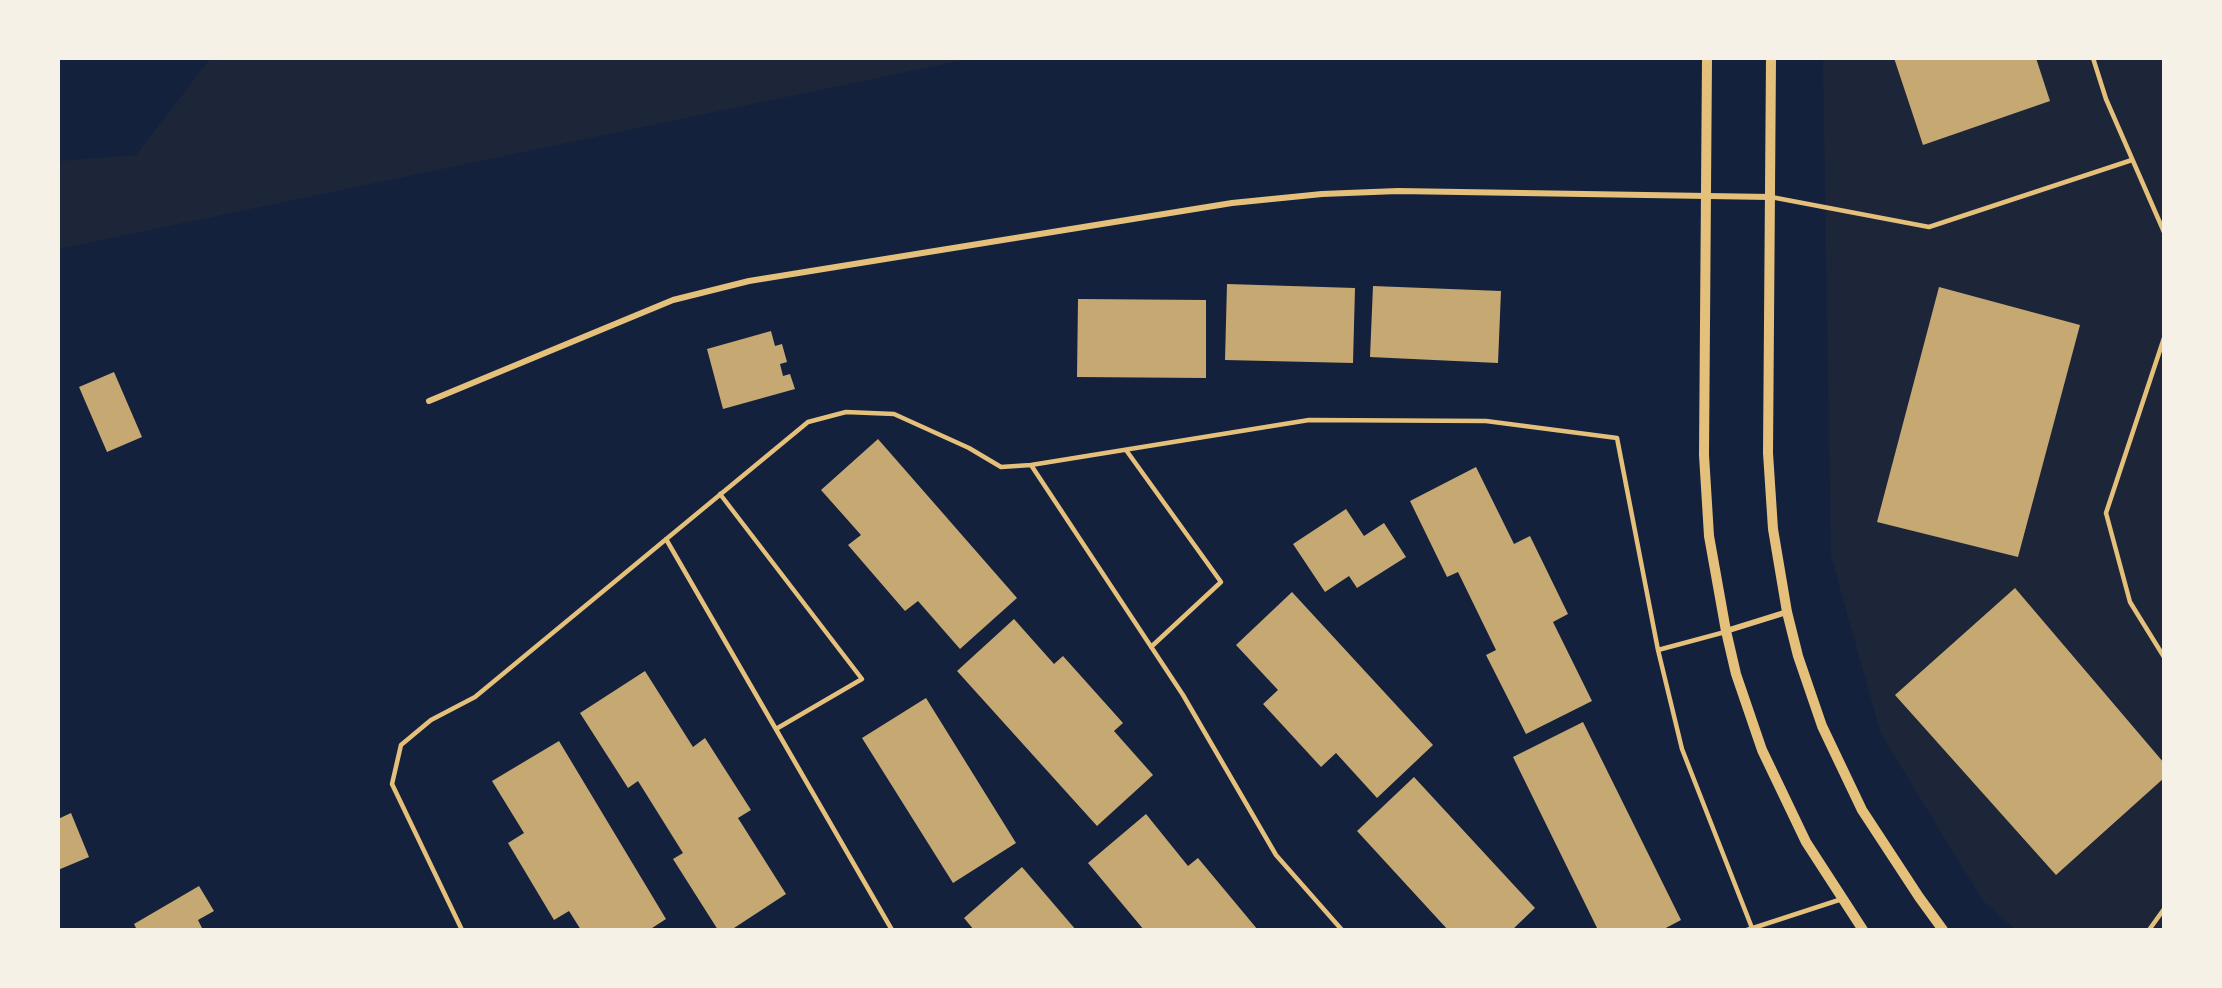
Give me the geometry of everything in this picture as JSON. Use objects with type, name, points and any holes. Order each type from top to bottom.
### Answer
[{"type":"street","points":[[1707,58],[1704,455],[1709,536],[1736,674],[1762,750],[1806,842],[1863,930]]},
{"type":"street","points":[[1771,58],[1768,453],[1773,530],[1787,612],[1798,656],[1822,726],[1862,810],[1943,930]]},
{"type":"street","points":[[429,401],[673,300],[749,281],[1220,205],[1322,194],[1398,191],[1770,197]]},
{"type":"street","points":[[1726,631],[1787,612]]},
{"type":"lane","points":[[2093,58],[2106,99],[2163,232]]},
{"type":"lane","points":[[1770,197],[1929,227],[2132,160]]},
{"type":"lane","points":[[2163,338],[2106,513],[2130,602],[2163,657]]},
{"type":"lane","points":[[462,930],[392,784],[401,745],[431,720],[475,697],[808,422],[846,412],[894,414],[969,448],[1001,467],[1031,465],[1310,420],[1486,422],[1617,438],[1658,650],[1682,748],[1750,929],[1844,899]]},
{"type":"lane","points":[[1126,450],[1221,582],[1151,647]]},
{"type":"lane","points":[[1031,465],[1183,695],[1276,855],[1342,930]]},
{"type":"lane","points":[[720,494],[862,679],[776,729]]},
{"type":"lane","points":[[666,539],[892,930]]},
{"type":"lane","points":[[1658,650],[1726,631]]},
{"type":"lane","points":[[2149,930],[2163,909]]},
{"type":"shaded area","points":[[210,59],[968,59],[59,249],[59,161],[136,155]]},
{"type":"shaded area","points":[[1823,59],[2163,59],[2163,929],[2015,929],[1983,901],[1881,734],[1831,556]]},
{"type":"building","points":[[1894,58],[2036,58],[2050,101],[1923,145]]},
{"type":"building","points":[[1227,284],[1355,288],[1353,363],[1225,360]]},
{"type":"building","points":[[1373,286],[1501,291],[1498,363],[1370,357]]},
{"type":"building","points":[[1939,287],[2080,325],[2018,557],[1877,522]]},
{"type":"building","points":[[1078,299],[1206,300],[1206,378],[1077,377]]},
{"type":"building","points":[[771,331],[775,346],[782,344],[787,362],[780,364],[783,376],[790,374],[795,389],[723,409],[707,349]]},
{"type":"building","points":[[114,372],[142,437],[107,452],[79,387]]},
{"type":"building","points":[[878,439],[1017,598],[960,649],[918,601],[905,611],[848,545],[861,535],[821,490]]},
{"type":"building","points":[[1476,467],[1514,544],[1530,536],[1568,614],[1553,622],[1592,701],[1526,734],[1486,655],[1496,650],[1458,572],[1447,577],[1410,501]]},
{"type":"building","points":[[1346,509],[1364,536],[1384,523],[1406,557],[1357,588],[1349,576],[1325,592],[1293,544]]},
{"type":"building","points":[[2015,588],[2164,763],[2164,778],[2056,875],[1895,695]]},
{"type":"building","points":[[1292,592],[1433,745],[1377,798],[1336,753],[1321,767],[1263,704],[1278,690],[1236,645]]},
{"type":"building","points":[[1014,619],[1054,664],[1063,656],[1123,723],[1114,731],[1153,775],[1097,826],[957,671]]},
{"type":"building","points":[[645,671],[693,747],[705,738],[751,810],[738,818],[786,894],[731,930],[718,930],[673,859],[683,853],[638,781],[628,788],[580,713]]},
{"type":"building","points":[[926,698],[1016,843],[953,883],[862,738]]},
{"type":"building","points":[[1583,722],[1681,920],[1662,930],[1598,930],[1513,757]]},
{"type":"building","points":[[559,741],[666,919],[649,930],[581,930],[569,911],[554,920],[508,843],[524,833],[492,781]]},
{"type":"building","points":[[1414,777],[1535,908],[1512,930],[1448,930],[1357,831]]},
{"type":"building","points":[[71,813],[89,857],[58,870],[58,819]]},
{"type":"building","points":[[1146,814],[1188,866],[1198,858],[1258,930],[1144,930],[1088,863]]},
{"type":"building","points":[[1022,867],[1076,930],[974,930],[964,918]]},
{"type":"building","points":[[199,886],[214,911],[198,920],[203,930],[137,930],[134,924]]}]
